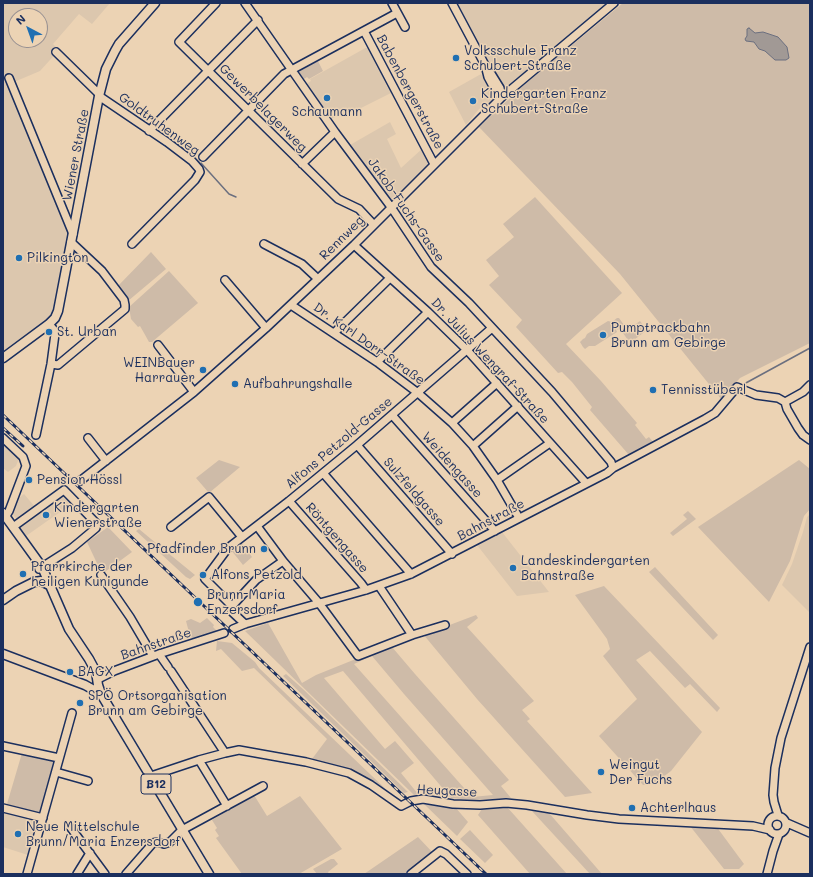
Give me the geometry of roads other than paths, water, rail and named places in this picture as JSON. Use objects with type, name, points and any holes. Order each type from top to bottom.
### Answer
[{"type":"main road","name":"Wiener Straße","points":[[3,358],[50,324],[58,311],[99,95],[106,69],[115,51],[155,3]]},
{"type":"main road","name":"B12","points":[[4,514],[37,560],[69,628],[96,672],[101,694],[209,874]]},
{"type":"main road","points":[[34,582],[38,578],[41,568]]},
{"type":"main road","points":[[3,600],[16,591],[34,582],[46,582],[51,587]]},
{"type":"main road","name":"B12","points":[[3,654],[85,685],[101,694]]},
{"type":"main road","points":[[85,685],[98,679]]},
{"type":"street","name":"Gewerbelagerweg","points":[[216,3],[178,42],[338,199],[359,210],[374,224]]},
{"type":"street","name":"Jakob-Fuchs-Gasse","points":[[245,3],[431,267],[469,303],[552,392],[611,462],[613,468]]},
{"type":"street","points":[[392,3],[405,27]]},
{"type":"street","points":[[452,3],[485,66],[488,77],[495,90],[502,97]]},
{"type":"street","name":"Rennweg","points":[[80,481],[194,392],[266,328],[354,245],[390,207],[502,97],[614,3]]},
{"type":"street","points":[[203,157],[284,74],[397,13]]},
{"type":"street","points":[[149,131],[258,20]]},
{"type":"street","name":"Babenbergerstraße","points":[[364,31],[434,164]]},
{"type":"street","name":"Goldtruhenweg","points":[[56,52],[99,95],[192,161],[199,169],[200,172],[195,180],[132,244]]},
{"type":"street","points":[[9,78],[72,238],[104,273],[124,300],[125,305],[125,309],[58,365],[51,364]]},
{"type":"street","points":[[302,164],[335,132]]},
{"type":"street","points":[[264,244],[302,264],[318,279]]},
{"type":"street","name":"Dr. Julius Wengraf-Straße","points":[[354,245],[428,312],[467,350],[586,483]]},
{"type":"street","points":[[334,333],[390,278]]},
{"type":"street","points":[[225,280],[266,328]]},
{"type":"street","name":"Dr. Karl Dorr-Straße","points":[[291,305],[377,362],[418,393],[452,423],[473,446],[497,480],[519,518]]},
{"type":"street","points":[[377,362],[428,312]]},
{"type":"street","points":[[36,435],[51,364],[55,334],[50,324]]},
{"type":"street","name":"Alfons Petzold-Gasse","points":[[232,606],[205,579],[228,548],[290,501],[418,393],[492,328]]},
{"type":"street","points":[[158,346],[194,392]]},
{"type":"street","points":[[452,423],[497,383]]},
{"type":"street","points":[[810,385],[803,392],[785,402],[787,409],[801,433],[810,440]]},
{"type":"street","name":"Bahnstraße","points":[[233,629],[245,624],[366,590],[411,574],[610,471],[715,413],[737,387],[756,395],[778,398],[785,402]]},
{"type":"street","points":[[473,446],[518,406]]},
{"type":"street","name":"Weidengasse","points":[[392,415],[495,531]]},
{"type":"street","points":[[3,438],[23,457],[26,466],[9,511],[4,514]]},
{"type":"street","points":[[88,438],[106,461]]},
{"type":"street","points":[[497,480],[550,443]]},
{"type":"street","name":"Sulzfeldgasse","points":[[357,445],[452,554]]},
{"type":"street","points":[[323,473],[411,574]]},
{"type":"street","points":[[13,527],[64,490],[97,524],[96,528],[72,548],[41,568]]},
{"type":"street","points":[[171,527],[209,497],[242,537]]},
{"type":"street","name":"Röntgengasse","points":[[290,501],[366,590]]},
{"type":"street","points":[[257,526],[283,561],[320,603],[358,656],[412,635],[445,625]]},
{"type":"street","points":[[245,624],[231,611],[232,606],[256,580],[283,561]]},
{"type":"street","points":[[101,575],[156,655],[170,669],[225,753]]},
{"type":"street","points":[[378,586],[412,635]]},
{"type":"street","name":"Bahnstraße","points":[[98,679],[114,671],[156,655],[224,633]]},
{"type":"street","points":[[772,851],[775,768],[781,738],[810,647]]},
{"type":"street","points":[[27,874],[72,713]]},
{"type":"street","points":[[3,746],[60,758]]},
{"type":"street","name":"Heugasse","points":[[151,776],[199,760],[239,750],[306,762],[349,773],[371,785],[401,806],[411,801],[423,799],[453,804],[480,805],[506,803],[587,815],[619,818],[757,827],[772,824]]},
{"type":"street","points":[[199,760],[227,806]]},
{"type":"street","points":[[56,772],[88,781]]},
{"type":"street","points":[[126,874],[152,843],[158,842],[164,844],[170,842],[182,830],[263,786]]},
{"type":"street","points":[[3,808],[43,818]]},
{"type":"street","points":[[767,874],[772,851],[779,834],[783,832],[786,826],[784,818],[772,824]]},
{"type":"street","points":[[772,824],[779,834]]},
{"type":"street","points":[[786,826],[801,829],[810,833]]},
{"type":"street","points":[[71,828],[105,874]]},
{"type":"street","points":[[411,874],[440,851],[446,854],[467,874]]},
{"type":"street","points":[[77,874],[90,853]]},
{"type":"waterway","points":[[173,142],[199,162]]},
{"type":"waterway","points":[[201,163],[229,194],[236,197]]},
{"type":"waterway","points":[[744,384],[810,348]]},
{"type":"railway","points":[[3,415],[486,874]]},
{"type":"railway","points":[[3,428],[23,446]]},
{"type":"place","name":"Volksschule Franz Schubert-Straße","points":[[456,58]]},
{"type":"place","name":"Schaumann","points":[[327,98]]},
{"type":"place","name":"Kindergarten Franz Schubert-Straße","points":[[473,101]]},
{"type":"place","name":"Pilkington","points":[[19,258]]},
{"type":"place","name":"St. Urban","points":[[49,332]]},
{"type":"place","name":"Pumptrackbahn Brunn am Gebirge","points":[[603,335]]},
{"type":"place","name":"WEINBauer Harrauer","points":[[203,370]]},
{"type":"place","name":"Aufbahrungshalle","points":[[235,384]]},
{"type":"place","name":"Tennisstüberl","points":[[653,390]]},
{"type":"place","name":"Pension Hössl","points":[[29,480]]},
{"type":"place","name":"Kindergarten Wienerstraße","points":[[46,515]]},
{"type":"place","name":"Pfadfinder Brunn","points":[[264,549]]},
{"type":"place","name":"Landeskindergarten Bahnstraße","points":[[513,568]]},
{"type":"place","name":"Pfarrkirche der heiligen Kunigunde","points":[[23,574]]},
{"type":"place","name":"Alfons Petzold","points":[[203,575]]},
{"type":"place","name":"Brunn-Maria Enzersdorf","points":[[198,602]]},
{"type":"place","name":"BAGX","points":[[70,672]]},
{"type":"place","name":"SPÖ Ortsorganisation Brunn am Gebirge","points":[[80,703]]},
{"type":"place","name":"Weingut Der Fuchs","points":[[601,772]]},
{"type":"place","name":"Achterlhaus","points":[[632,808]]},
{"type":"place","name":"Neue Mittelschule Brunn/Maria Enzersdorf","points":[[18,834]]}]
